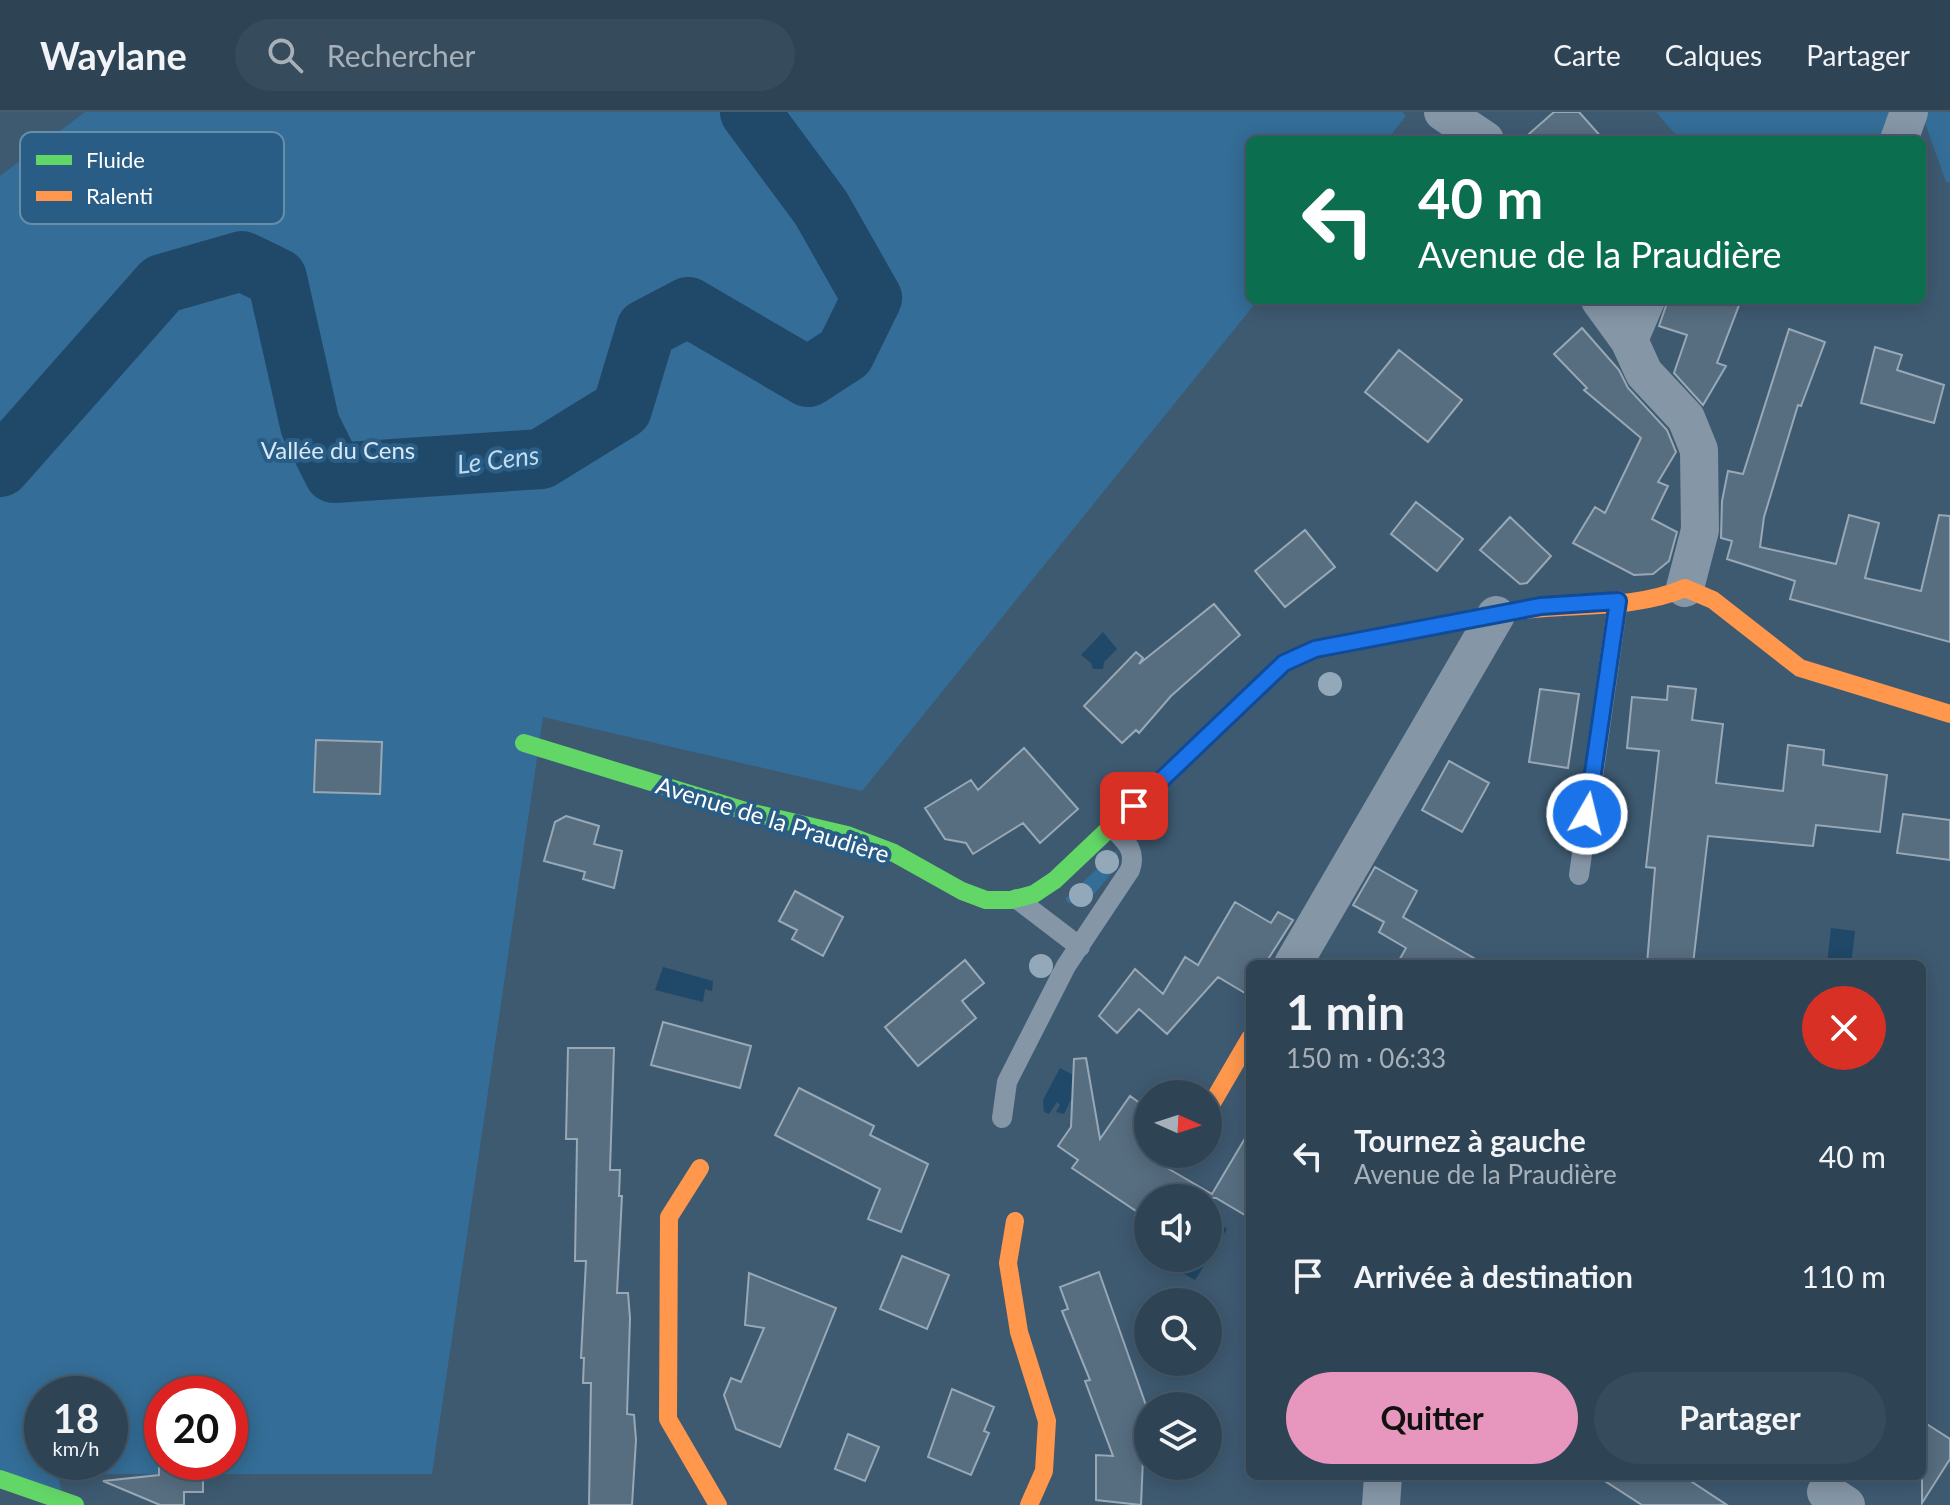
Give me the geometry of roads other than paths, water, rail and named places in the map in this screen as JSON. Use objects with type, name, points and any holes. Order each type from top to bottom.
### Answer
[{"type":"street","points":[[1443,112],[1479,136]]},
{"type":"street","points":[[1900,136],[1909,112]]},
{"type":"street","points":[[1603,304],[1629,340],[1644,373],[1686,418],[1699,450],[1700,530],[1685,588],[1713,600],[1800,668],[1950,714]]},
{"type":"street","points":[[1629,340],[1644,304]]},
{"type":"street","name":"Avenue de la Praudière","points":[[524,743],[749,812],[847,835],[894,853],[962,891],[986,900],[1017,899],[1034,894],[1055,880],[1284,663],[1315,649],[1541,606],[1659,599],[1685,588]]},
{"type":"street","points":[[1295,960],[1496,615]]},
{"type":"street","points":[[1222,1086],[1246,1045]]},
{"type":"street","points":[[700,1168],[669,1217],[668,1419],[718,1505]]},
{"type":"street","points":[[1015,1221],[1008,1263],[1019,1332],[1047,1421],[1044,1471],[1029,1505]]},
{"type":"street","points":[[0,1479],[75,1505]]},
{"type":"street","points":[[1381,1505],[1383,1480]]},
{"type":"lane","points":[[1579,875],[1618,601]]},
{"type":"lane","points":[[1002,1118],[1007,1082],[1066,966],[1133,860],[1130,847],[1112,827]]},
{"type":"lane","points":[[1017,899],[1080,947]]},
{"type":"waterway","name":"Le Cens","points":[[0,467],[162,284],[242,261],[277,278],[310,425],[334,473],[541,459],[622,409],[646,329],[688,307],[808,377],[845,353],[872,298],[821,208],[750,112]]},
{"type":"park label","name":"Vallée du Cens","points":[[338,449]]}]
